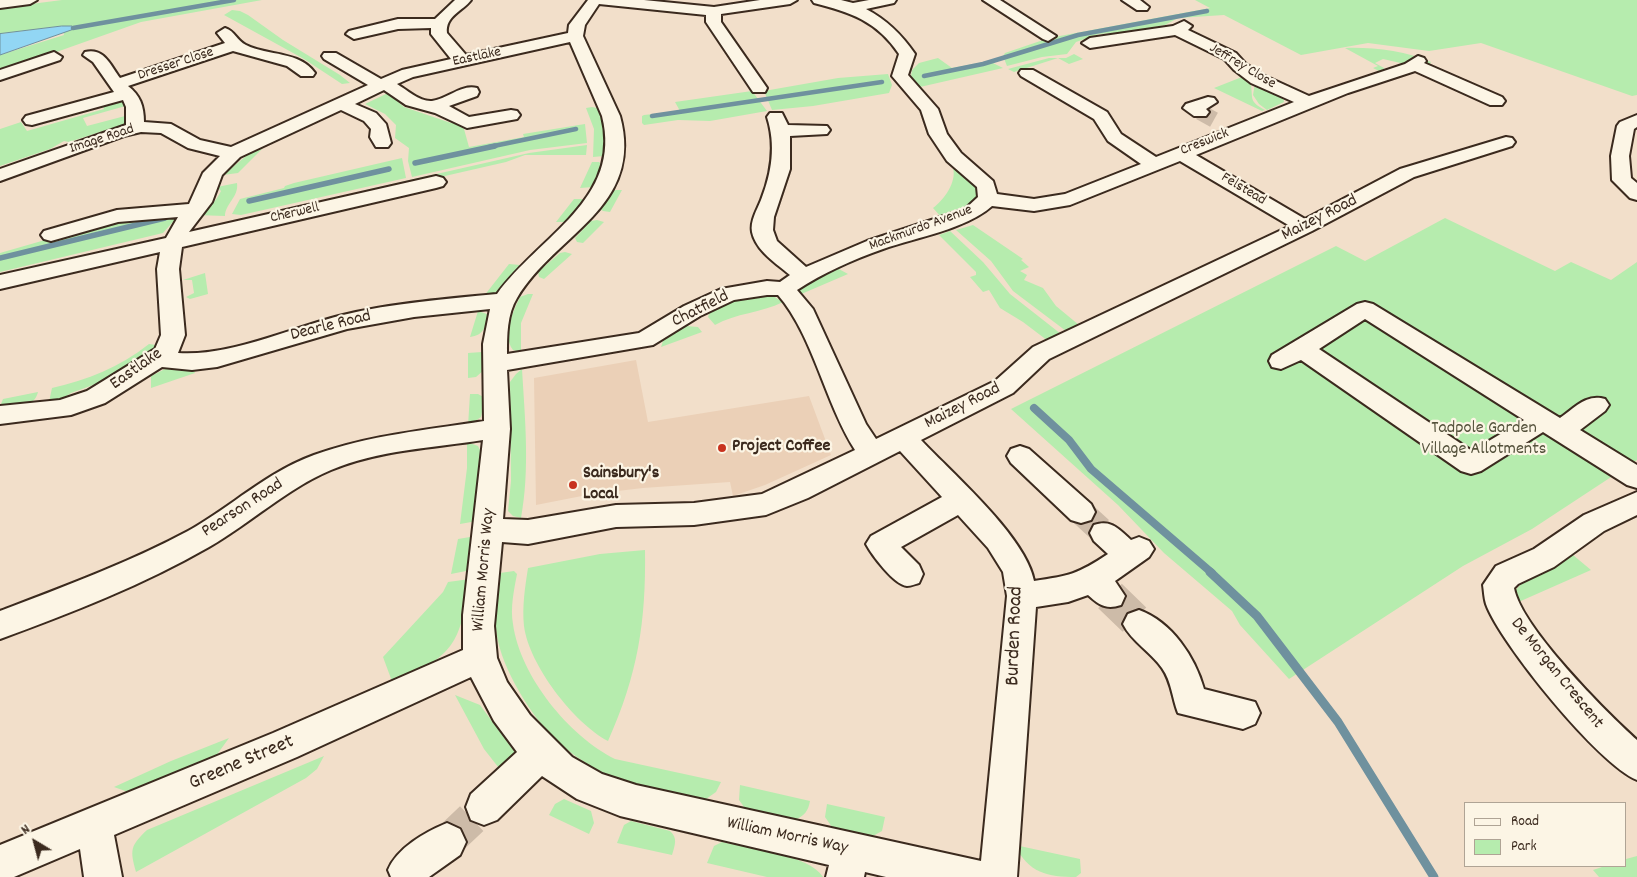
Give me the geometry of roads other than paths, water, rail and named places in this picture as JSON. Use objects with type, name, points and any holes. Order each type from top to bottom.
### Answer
[{"type":"street","points":[[0,4],[30,0]]},
{"type":"street","points":[[462,61],[439,34],[440,23],[464,0]]},
{"type":"street","points":[[575,36],[577,26],[597,0],[714,11],[790,0]]},
{"type":"street","name":"Mackmurdo Avenue","points":[[784,289],[804,276],[874,245],[972,213],[988,199],[986,185],[954,157],[938,134],[929,110],[900,76],[907,54],[903,47],[869,17],[852,8],[820,0]]},
{"type":"street","points":[[852,8],[889,0]]},
{"type":"street","points":[[990,0],[1048,36]]},
{"type":"street","points":[[1129,0],[1142,7]]},
{"type":"street","points":[[714,11],[713,22],[748,60],[759,88]]},
{"type":"street","points":[[354,34],[398,24],[440,23]]},
{"type":"street","name":"Jeffrey Close","points":[[1090,43],[1180,28],[1230,56],[1240,67],[1257,79],[1308,102]]},
{"type":"street","name":"Dresser Close","points":[[225,32],[235,45],[293,63],[307,73]]},
{"type":"street","name":"Eastlake","points":[[0,415],[62,410],[96,398],[160,359],[168,348],[173,336],[172,301],[168,269],[169,255],[183,224],[202,202],[213,173],[233,153],[382,84],[420,70],[575,36]]},
{"type":"street","name":"William Morris Way","points":[[575,36],[613,125],[615,156],[612,170],[605,186],[583,218],[520,278],[504,300],[498,324],[496,364],[497,428],[489,530],[479,611],[481,657],[500,698],[515,722],[542,753],[576,780],[622,799],[848,864],[974,877]]},
{"type":"street","name":"Dresser Close","points":[[32,120],[122,89],[235,45]]},
{"type":"street","name":"Dresser Close","points":[[91,55],[98,59],[136,106],[135,128]]},
{"type":"street","points":[[355,55],[333,58],[412,101],[454,115],[467,123],[511,115]]},
{"type":"street","points":[[0,74],[54,57]]},
{"type":"street","name":"Creswick","points":[[988,199],[1025,205],[1050,204],[1070,198],[1308,102],[1416,63],[1496,101]]},
{"type":"street","points":[[1049,66],[1019,76],[1101,116],[1118,140],[1154,164]]},
{"type":"street","points":[[431,107],[470,92]]},
{"type":"street","points":[[342,104],[377,122],[380,128],[379,137],[382,143]]},
{"type":"street","points":[[1637,120],[1626,126],[1620,156],[1622,180],[1637,194]]},
{"type":"street","points":[[1218,122],[1236,131]]},
{"type":"street","points":[[804,276],[774,250],[764,235],[763,218],[782,166],[779,124],[821,130]]},
{"type":"street","name":"Image Road","points":[[0,175],[135,128],[165,128],[194,144],[233,153]]},
{"type":"street","name":"Maizey Road","points":[[489,530],[528,532],[616,516],[694,514],[757,506],[798,490],[1004,387],[1040,353],[1409,177],[1424,166],[1506,142]]},
{"type":"street","name":"Felstead","points":[[1180,153],[1306,227]]},
{"type":"street","name":"Cherwell","points":[[174,241],[417,194],[436,182]]},
{"type":"street","points":[[51,235],[117,216],[195,210]]},
{"type":"street","points":[[0,282],[174,241]]},
{"type":"street","name":"Chatfield","points":[[496,364],[645,340],[692,312],[729,294],[767,288],[784,289]]},
{"type":"street","points":[[784,289],[802,309],[854,427],[871,453]]},
{"type":"street","name":"Dearle Road","points":[[160,359],[192,362],[217,359],[345,322],[414,310],[504,300]]},
{"type":"street","points":[[1596,405],[1554,425],[1465,468],[1291,355],[1374,304],[1554,425],[1637,478]]},
{"type":"street","name":"Pearson Road","points":[[0,624],[169,554],[221,526],[283,482],[321,463],[378,447],[497,428]]},
{"type":"street","name":"Burden Road","points":[[903,438],[962,499],[998,540],[1017,569],[1022,596],[998,877]]},
{"type":"street","points":[[1020,456],[1081,512]]},
{"type":"street","points":[[908,574],[881,544],[962,499]]},
{"type":"street","name":"De Morgan Crescent","points":[[1637,503],[1594,523],[1544,558],[1506,575],[1498,585],[1501,603],[1518,632],[1593,723],[1637,763]]},
{"type":"street","points":[[1022,596],[1068,589],[1101,588],[1135,552],[1104,533]]},
{"type":"street","points":[[1139,624],[1181,666],[1188,684],[1190,702],[1243,713]]},
{"type":"street","name":"Greene Street","points":[[0,864],[285,746],[481,657]]},
{"type":"street","points":[[484,807],[542,753]]},
{"type":"street","points":[[94,826],[103,877]]},
{"type":"street","points":[[408,870],[447,842]]},
{"type":"water","points":[[72,26],[74,29],[0,55],[0,34]]},
{"type":"waterway","points":[[73,28],[234,0]]},
{"type":"waterway","points":[[924,76],[983,64],[1078,35],[1207,11]]},
{"type":"waterway","points":[[652,116],[882,82]]},
{"type":"waterway","points":[[489,147],[576,129]]},
{"type":"waterway","points":[[415,163],[495,146]]},
{"type":"waterway","points":[[249,201],[389,169]]},
{"type":"waterway","points":[[0,258],[165,218]]},
{"type":"waterway","points":[[1034,408],[1069,440],[1091,469],[1212,573]]},
{"type":"waterway","points":[[1210,572],[1257,616],[1338,722],[1434,877]]},
{"type":"tunnel","points":[[1200,112],[1218,122]]},
{"type":"tunnel","points":[[1081,512],[1104,533]]},
{"type":"tunnel","points":[[1110,596],[1139,624]]},
{"type":"tunnel","points":[[447,842],[484,807]]},
{"type":"place","name":"Project Coffee","points":[[722,448]]},
{"type":"place","name":"Sainsbury's Local","points":[[573,485]]},
{"type":"park label","name":"Tadpole Garden Village Allotments","points":[[1484,440]]}]
